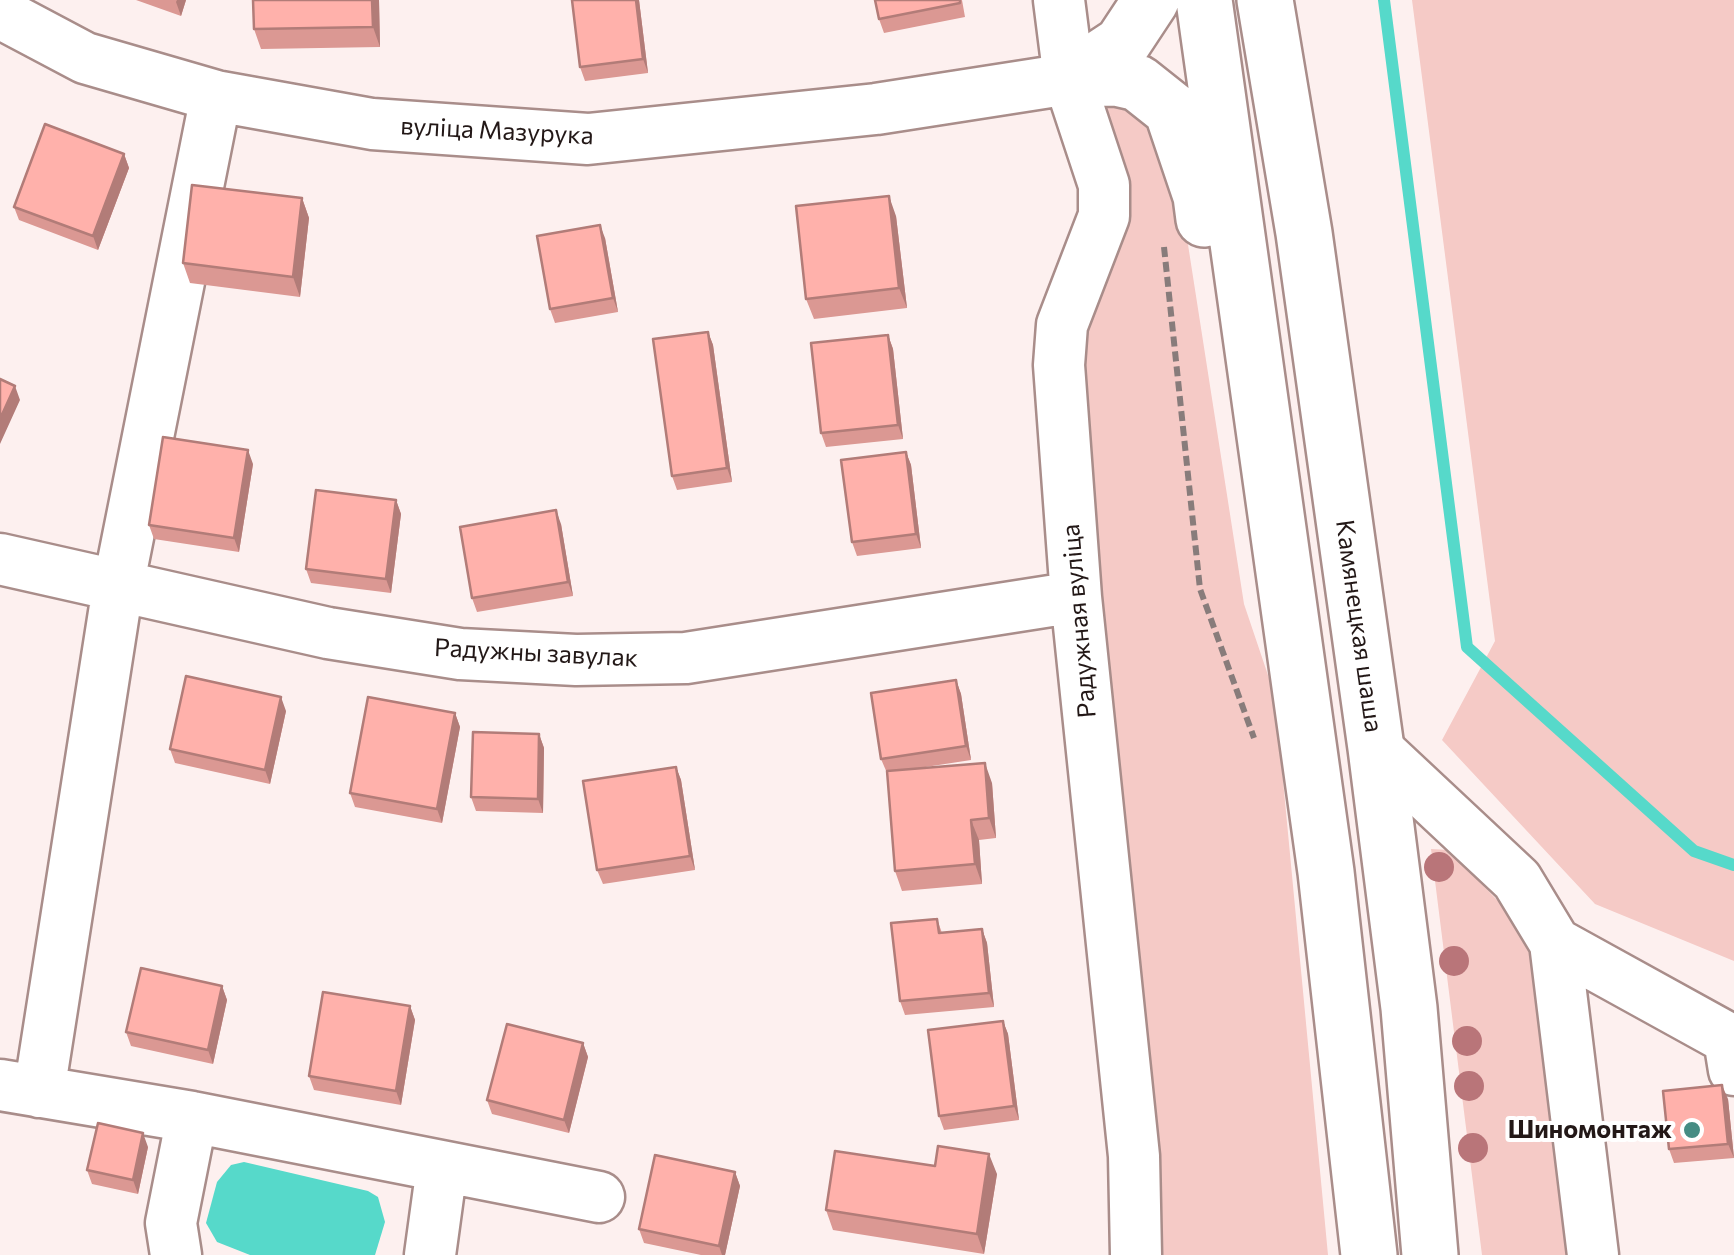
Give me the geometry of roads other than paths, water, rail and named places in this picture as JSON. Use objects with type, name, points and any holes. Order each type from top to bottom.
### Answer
[{"type":"main road","points":[[1069,79],[1122,44],[1151,0]]},
{"type":"main road","points":[[1204,0],[1342,1002],[1369,1255]]},
{"type":"main road","name":"Камянецкая шаша","points":[[1265,0],[1304,233],[1376,748],[1409,1008],[1430,1255]]},
{"type":"main road","points":[[1069,79],[1116,78],[1138,83],[1172,110],[1181,128],[1201,196],[1254,585],[1297,692]]},
{"type":"street","name":"Радужная вуліца","points":[[1058,0],[1069,79],[1104,186],[1104,216],[1062,325],[1058,366],[1076,597],[1134,1156],[1136,1255]]},
{"type":"street","name":"вуліца Мазурука","points":[[0,13],[84,58],[216,96],[372,124],[588,139],[876,108],[1069,79]]},
{"type":"street","points":[[216,96],[20,1088],[192,1117],[599,1197]]},
{"type":"street","name":"Радужны завулак","points":[[0,559],[328,633],[460,654],[576,660],[686,658],[1076,597]]},
{"type":"street","points":[[1376,748],[1517,880],[1555,942],[1592,1255]]},
{"type":"street","points":[[1555,942],[1732,1050]]},
{"type":"street","points":[[176,1255],[171,1223],[192,1117]]},
{"type":"street","points":[[430,1255],[442,1167]]},
{"type":"water","points":[[244,1162],[368,1191],[378,1197],[385,1222],[375,1255],[250,1255],[217,1242],[206,1223],[217,1182],[231,1165]]},
{"type":"waterway","points":[[1384,0],[1467,647],[1694,851],[1734,865]]},
{"type":"place","name":"Шиномонтаж","points":[[1692,1130]]}]
